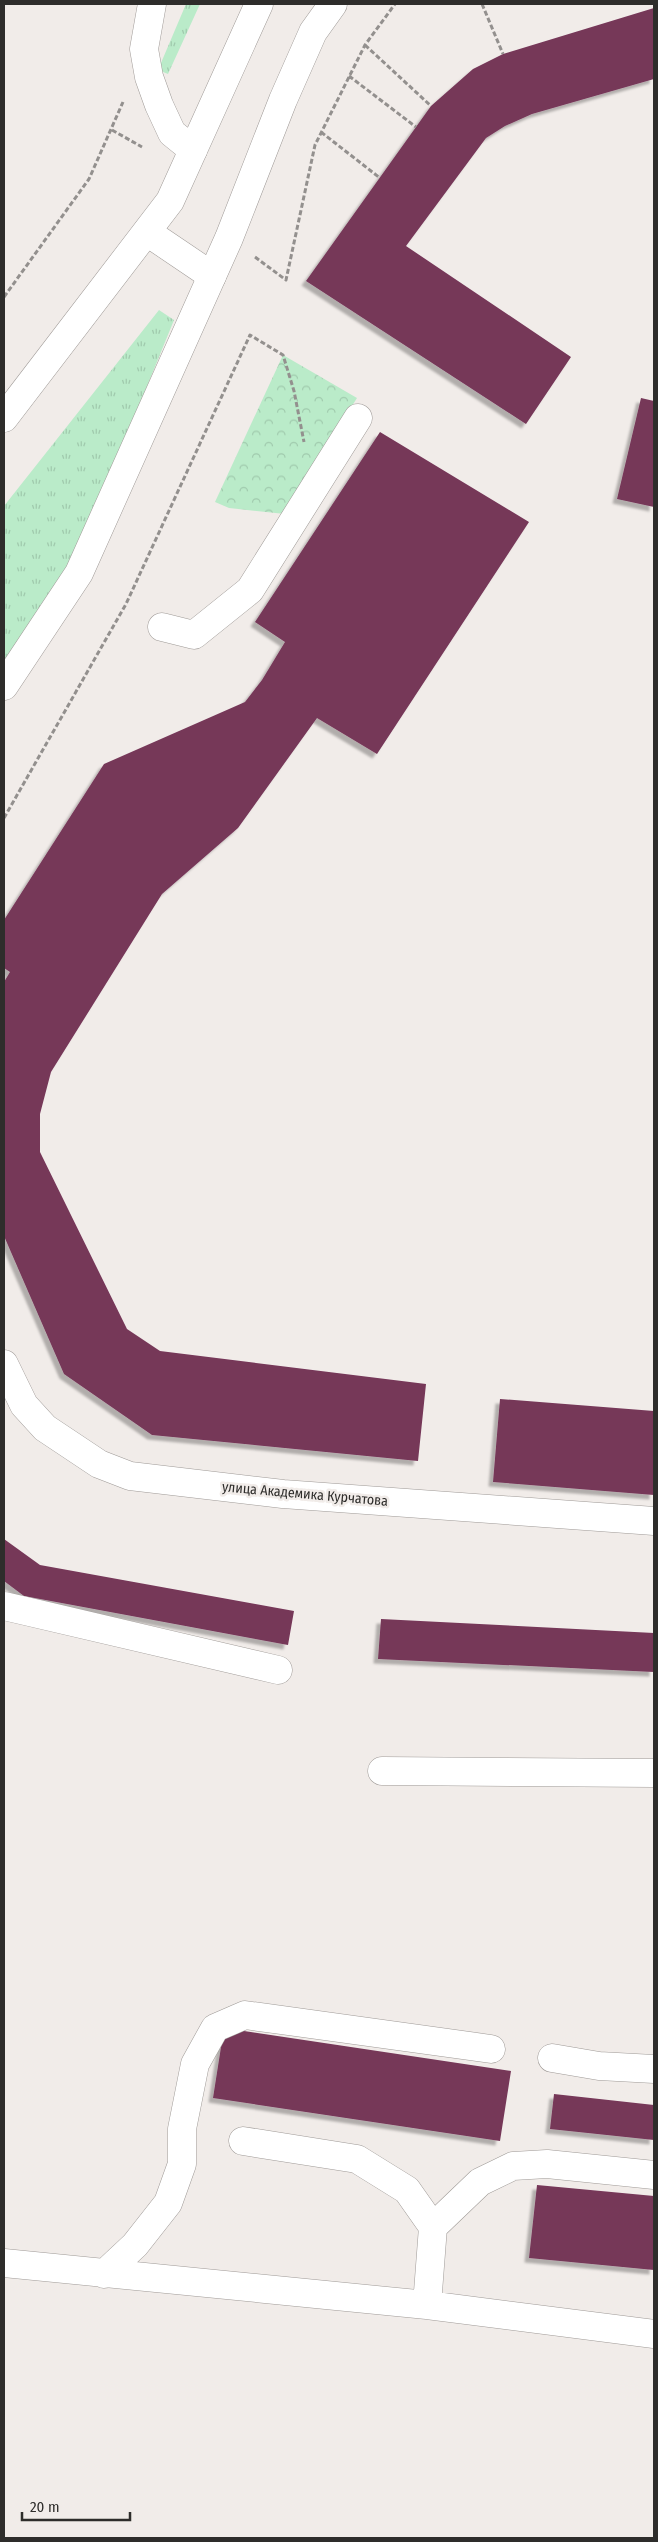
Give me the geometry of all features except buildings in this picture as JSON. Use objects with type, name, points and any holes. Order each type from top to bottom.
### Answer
[{"type":"street","points":[[152,4],[144,49],[149,77],[172,133],[193,150]]},
{"type":"street","points":[[4,418],[170,201],[259,4]]},
{"type":"street","points":[[4,686],[79,573],[212,276],[313,32],[333,4]]},
{"type":"street","points":[[147,232],[212,276]]},
{"type":"street","points":[[162,627],[194,635],[250,590],[358,418]]},
{"type":"street","name":"улица Академика Курчатова","points":[[4,1364],[24,1405],[45,1428],[99,1464],[130,1476],[283,1494],[654,1521]]},
{"type":"street","points":[[4,1606],[278,1670]]},
{"type":"street","points":[[382,1772],[654,1773]]},
{"type":"street","points":[[104,2274],[135,2244],[168,2203],[182,2164],[182,2129],[195,2064],[215,2028],[245,2015],[491,2050]]},
{"type":"street","points":[[552,2058],[599,2066],[654,2069]]},
{"type":"street","points":[[243,2142],[357,2159],[407,2190],[433,2227],[427,2305]]},
{"type":"street","points":[[433,2227],[480,2182],[513,2166],[547,2164],[654,2175]]},
{"type":"street","points":[[4,2263],[427,2305],[654,2334]]},
{"type":"path","points":[[482,4],[503,54]]},
{"type":"path","points":[[365,45],[431,106]]},
{"type":"path","points":[[349,76],[416,127]]},
{"type":"path","points":[[4,297],[88,179],[112,130]]},
{"type":"path","points":[[321,132],[380,178]]},
{"type":"path","points":[[4,818],[126,604],[250,335],[283,355],[294,391],[304,447]]},
{"type":"green space","points":[[186,4],[200,4],[168,74],[158,70]]},
{"type":"green space","points":[[159,310],[174,320],[78,556],[4,670],[4,506]]},
{"type":"green space","points":[[283,355],[357,398],[285,514],[229,508],[215,502]]}]
